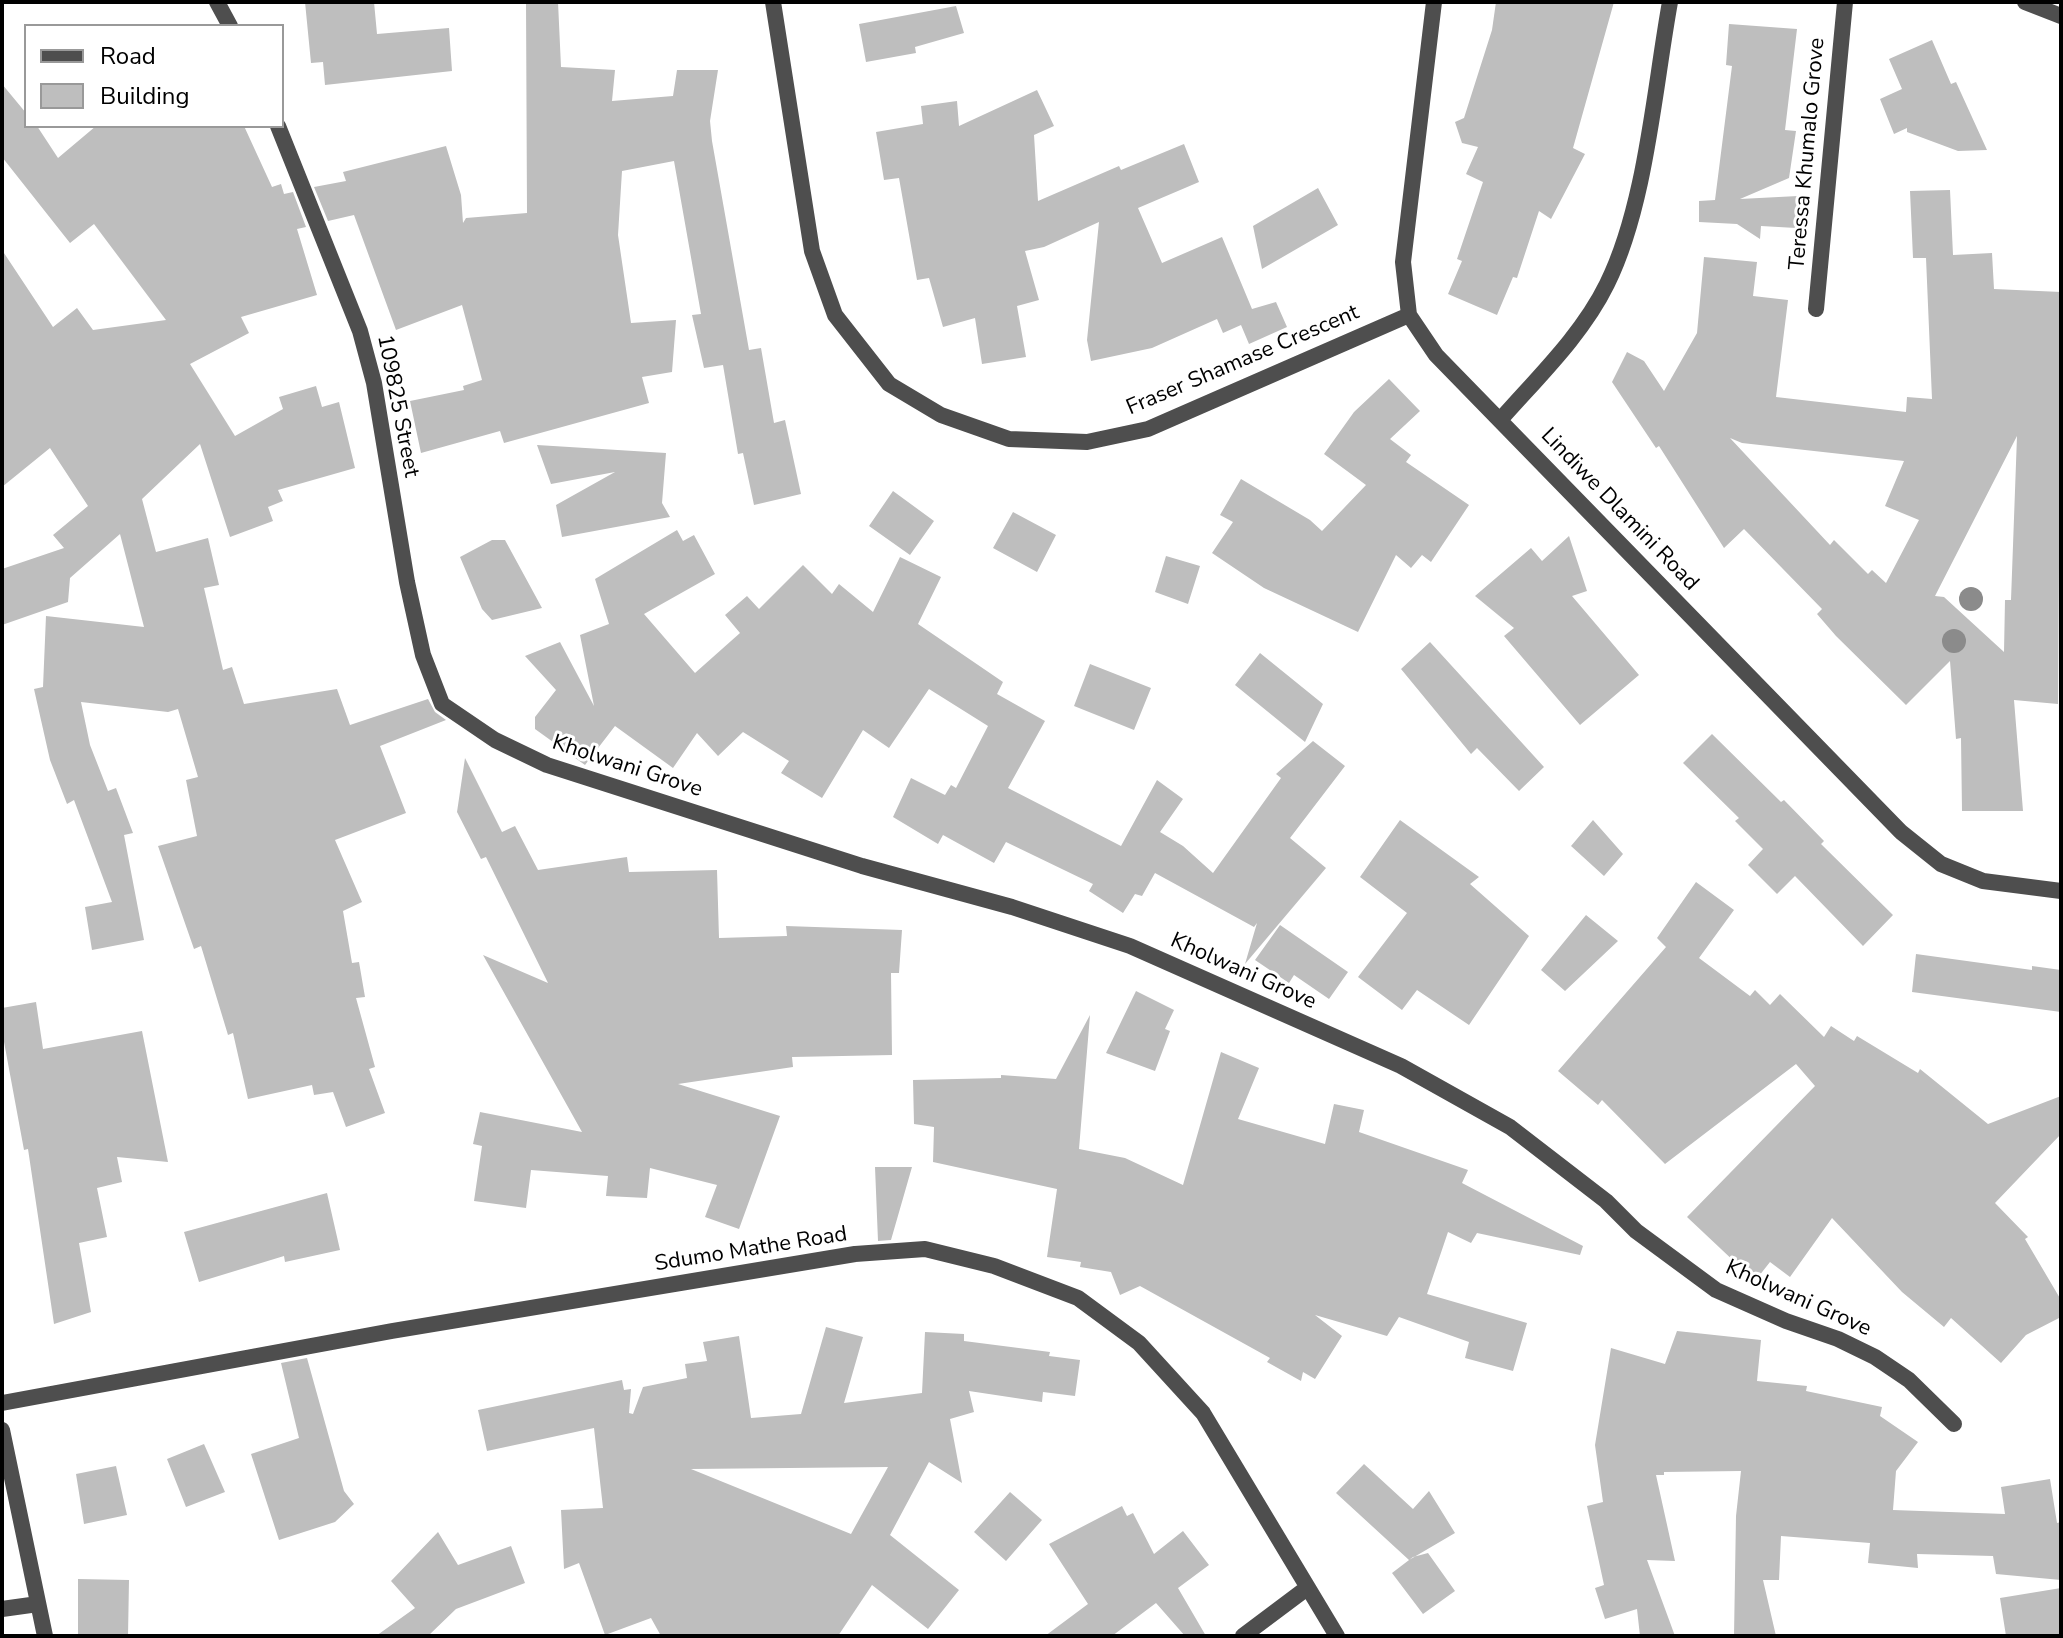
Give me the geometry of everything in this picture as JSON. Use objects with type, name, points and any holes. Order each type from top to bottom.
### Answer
[{"type":"street","points":[[217,2],[229,24]]},
{"type":"street","name":"Fraser Shamase Crescent","points":[[773,2],[812,251],[835,315],[889,384],[941,415],[1009,439],[1087,442],[1148,429],[1409,315]]},
{"type":"street","name":"Lindiwe Dlamini Road","points":[[1434,2],[1403,262],[1409,315],[1436,355],[1901,832],[1941,864],[1983,881],[2061,891]]},
{"type":"street","points":[[1501,419],[1566,345],[1607,284],[1634,209],[1670,2]]},
{"type":"street","name":"Teressa Khumalo Grove","points":[[1816,309],[1845,2]]},
{"type":"street","points":[[2025,2],[2061,16]]},
{"type":"street","name":"109825 Street","points":[[279,128],[360,331],[374,383],[407,582],[423,655],[442,704]]},
{"type":"street","name":"Kholwani Grove","points":[[442,704],[495,740],[547,765],[1130,946],[1401,1066],[1510,1127],[1606,1201],[1636,1231],[1716,1290],[1875,1357],[1909,1380],[1954,1424]]},
{"type":"street","name":"Sdumo Mathe Road","points":[[2,1403],[438,1323],[855,1254],[925,1249],[994,1266],[1078,1298],[1139,1343],[1203,1413],[1337,1636]]},
{"type":"street","points":[[2,1430],[45,1636]]},
{"type":"street","points":[[1243,1636],[1307,1588]]},
{"type":"street","points":[[2,1609],[38,1604]]},
{"type":"building","points":[[305,2],[374,2],[377,34],[449,28],[452,71],[325,85],[323,62],[311,63]]},
{"type":"building","points":[[526,2],[558,2],[561,67],[615,70],[612,101],[673,96],[677,70],[718,70],[710,121],[712,141],[749,350],[761,348],[774,423],[785,420],[801,494],[754,505],[743,453],[738,454],[723,365],[704,368],[692,315],[701,314],[674,161],[622,171],[618,235],[631,323],[676,320],[672,372],[642,377],[649,403],[504,443],[500,431],[421,453],[410,401],[464,390],[463,386],[482,380],[462,305],[396,330],[354,215],[328,221],[314,187],[346,181],[343,172],[446,146],[461,195],[463,223],[466,218],[527,213]]},
{"type":"building","points":[[1496,2],[1614,2],[1573,148],[1585,154],[1551,219],[1539,211],[1517,278],[1513,277],[1497,315],[1448,294],[1462,261],[1457,259],[1483,182],[1466,174],[1478,147],[1462,143],[1455,122],[1464,118],[1492,30]]},
{"type":"building","points":[[956,6],[964,33],[915,47],[916,53],[866,62],[859,24]]},
{"type":"building","points":[[1729,24],[1797,29],[1785,130],[1796,131],[1789,178],[1740,199],[1798,196],[1796,228],[1761,226],[1760,239],[1737,224],[1699,222],[1699,201],[1715,200],[1732,66],[1726,65]]},
{"type":"building","points":[[1932,40],[1951,84],[1956,82],[1987,150],[1958,151],[1907,132],[1907,128],[1894,134],[1880,99],[1902,89],[1889,59]]},
{"type":"building","points":[[2,84],[24,111],[24,128],[38,128],[58,158],[94,128],[245,128],[272,187],[281,184],[284,194],[293,192],[306,227],[297,229],[317,295],[241,317],[249,333],[190,364],[235,436],[283,409],[279,397],[316,386],[322,407],[339,402],[355,468],[278,490],[283,501],[268,507],[273,521],[230,537],[200,444],[142,499],[156,552],[208,538],[219,585],[204,588],[223,670],[232,667],[244,704],[337,689],[350,725],[428,699],[435,712],[446,720],[380,746],[406,813],[335,840],[362,902],[343,911],[352,963],[359,962],[365,997],[356,998],[375,1067],[369,1069],[385,1113],[346,1127],[333,1092],[314,1095],[312,1085],[248,1099],[233,1033],[228,1035],[201,946],[194,949],[158,846],[197,836],[186,780],[198,777],[178,709],[168,712],[81,702],[90,745],[108,791],[116,788],[133,833],[124,835],[144,940],[92,950],[85,907],[112,902],[74,800],[67,804],[50,760],[34,689],[43,687],[46,616],[144,627],[120,534],[70,578],[68,602],[2,625],[2,569],[64,548],[53,535],[88,506],[50,448],[2,487],[2,250],[53,327],[77,308],[93,330],[166,320],[94,224],[70,243],[2,157]]},
{"type":"building","points":[[1037,90],[1054,126],[1034,135],[1038,201],[1119,166],[1121,170],[1184,144],[1199,182],[1138,208],[1162,263],[1222,237],[1252,309],[1276,302],[1287,327],[1249,344],[1241,325],[1223,333],[1217,319],[1152,348],[1091,361],[1087,340],[1099,222],[1044,247],[1025,251],[1039,300],[1017,306],[1026,357],[982,364],[975,318],[943,327],[929,278],[917,280],[899,178],[884,180],[876,132],[923,124],[921,106],[957,101],[959,126]]},
{"type":"building","points":[[1318,188],[1338,225],[1262,269],[1253,226]]},
{"type":"building","points":[[1950,190],[1953,255],[1992,253],[1994,289],[2061,292],[2058,704],[2014,700],[2023,811],[1962,811],[1961,738],[1956,739],[1950,661],[1906,705],[1836,636],[1817,614],[1822,609],[1744,529],[1724,548],[1659,446],[1656,448],[1612,382],[1627,352],[1644,361],[1664,391],[1697,333],[1704,257],[1757,262],[1753,296],[1788,300],[1776,397],[1906,412],[1907,397],[1932,399],[1926,258],[1913,258],[1910,191]],"holes":[[[2017,436],[2011,600],[2005,600],[2004,652],[1944,597],[1935,596]],[[1730,438],[1742,443],[1904,461],[1885,506],[1919,520],[1886,583],[1872,570],[1868,574],[1834,540],[1830,545]]]},
{"type":"building","points":[[1389,379],[1420,411],[1390,439],[1411,455],[1406,462],[1469,505],[1431,562],[1422,555],[1411,568],[1396,555],[1358,632],[1264,588],[1212,553],[1233,522],[1220,515],[1241,479],[1310,520],[1322,531],[1366,485],[1324,454],[1354,412]]},
{"type":"building","points":[[537,445],[666,453],[662,503],[670,517],[562,537],[556,505],[615,472],[551,484]]},
{"type":"building","points":[[893,491],[934,521],[910,555],[869,526]]},
{"type":"building","points":[[1013,512],[1056,535],[1037,572],[993,548]]},
{"type":"building","points":[[677,530],[683,541],[694,535],[715,574],[644,614],[695,673],[740,633],[725,615],[747,596],[759,609],[803,565],[832,594],[839,584],[873,612],[900,557],[941,577],[918,624],[1003,682],[997,694],[1045,721],[1008,788],[1121,846],[1157,780],[1183,799],[1160,832],[1183,846],[1213,873],[1281,778],[1276,774],[1313,741],[1345,766],[1290,838],[1326,868],[1245,964],[1257,923],[1254,927],[1155,873],[1142,896],[1135,894],[1123,913],[1089,891],[1093,884],[1006,842],[994,863],[943,835],[938,844],[893,817],[911,778],[945,795],[951,785],[956,788],[988,726],[929,689],[889,748],[863,730],[822,798],[781,773],[789,761],[743,732],[718,756],[697,733],[673,768],[615,726],[585,765],[535,729],[535,717],[556,690],[525,656],[560,642],[594,706],[580,635],[609,624],[595,579]]},
{"type":"building","points":[[1569,536],[1587,591],[1572,596],[1639,675],[1580,725],[1504,636],[1514,628],[1475,596],[1531,548],[1542,561]]},
{"type":"building","points":[[492,540],[505,540],[542,608],[492,620],[482,609],[460,557]]},
{"type":"building","points":[[1166,556],[1200,566],[1188,604],[1155,592]]},
{"type":"building","points":[[1430,642],[1544,767],[1519,791],[1477,748],[1471,754],[1401,669]]},
{"type":"building","points":[[1260,653],[1323,704],[1305,742],[1235,685]]},
{"type":"building","points":[[1090,664],[1151,688],[1134,730],[1074,706]]},
{"type":"building","points":[[1712,734],[1781,802],[1784,800],[1824,841],[1821,844],[1893,915],[1863,946],[1795,876],[1777,894],[1748,865],[1763,849],[1735,821],[1739,818],[1683,763]]},
{"type":"building","points":[[465,758],[502,832],[515,826],[538,870],[627,857],[629,872],[717,870],[719,938],[787,936],[786,926],[902,930],[899,973],[891,973],[892,1055],[792,1057],[793,1067],[678,1084],[780,1116],[739,1229],[705,1217],[717,1185],[650,1168],[647,1198],[606,1196],[608,1176],[531,1170],[526,1208],[474,1201],[482,1146],[473,1144],[480,1112],[582,1132],[483,955],[548,983],[486,857],[481,859],[457,812]]},
{"type":"building","points":[[1400,820],[1479,877],[1470,884],[1529,936],[1469,1025],[1417,990],[1402,1010],[1358,977],[1407,913],[1360,877]]},
{"type":"building","points":[[1593,820],[1623,854],[1604,876],[1571,846]]},
{"type":"building","points":[[1696,882],[1734,910],[1699,958],[1750,996],[1755,990],[1770,1005],[1780,994],[1824,1037],[1831,1026],[1854,1041],[1857,1036],[1918,1073],[1920,1069],[1988,1124],[2061,1096],[2061,1134],[1995,1203],[2028,1237],[2025,1239],[2061,1300],[2061,1317],[2026,1335],[2001,1363],[1951,1318],[1944,1327],[1902,1292],[1832,1218],[1790,1277],[1770,1262],[1755,1281],[1687,1217],[1815,1086],[1796,1064],[1665,1164],[1602,1100],[1598,1105],[1558,1071],[1666,947],[1657,938]]},
{"type":"building","points":[[1586,915],[1618,941],[1565,991],[1541,970]]},
{"type":"building","points":[[1280,925],[1348,972],[1329,999],[1294,975],[1289,983],[1255,960]]},
{"type":"building","points":[[1916,954],[2032,970],[2032,966],[2061,970],[2061,1012],[1912,992]]},
{"type":"building","points":[[1136,991],[1174,1010],[1165,1029],[1170,1031],[1155,1071],[1106,1053]]},
{"type":"building","points":[[36,1002],[43,1049],[142,1031],[168,1162],[117,1157],[122,1182],[97,1188],[107,1237],[79,1243],[91,1312],[54,1324],[28,1149],[24,1150],[2,1031],[2,1008]]},
{"type":"building","points":[[1090,1015],[1079,1149],[1125,1158],[1183,1185],[1221,1052],[1259,1068],[1238,1119],[1325,1144],[1334,1104],[1364,1110],[1359,1132],[1468,1170],[1462,1183],[1583,1246],[1580,1255],[1477,1233],[1471,1243],[1448,1232],[1427,1294],[1527,1323],[1513,1371],[1465,1358],[1469,1342],[1399,1317],[1387,1336],[1315,1315],[1342,1336],[1315,1379],[1303,1372],[1301,1381],[1267,1362],[1270,1358],[1140,1286],[1120,1295],[1111,1272],[1080,1267],[1081,1262],[1047,1257],[1057,1189],[933,1162],[934,1127],[914,1124],[913,1080],[1001,1078],[1001,1075],[1056,1079]]},
{"type":"building","points":[[875,1167],[912,1167],[891,1240],[878,1241]]},
{"type":"building","points":[[327,1193],[340,1250],[285,1262],[284,1256],[199,1282],[184,1232]]},
{"type":"building","points":[[826,1327],[863,1337],[844,1403],[922,1393],[925,1332],[964,1334],[964,1341],[1050,1352],[1049,1356],[1080,1360],[1075,1396],[1043,1392],[1042,1402],[969,1391],[974,1412],[950,1419],[962,1483],[929,1462],[890,1535],[959,1590],[928,1629],[872,1585],[838,1636],[661,1636],[651,1618],[605,1635],[579,1563],[564,1569],[561,1510],[603,1508],[594,1428],[487,1451],[478,1410],[622,1380],[624,1390],[631,1389],[629,1413],[633,1414],[643,1387],[687,1378],[685,1364],[707,1361],[703,1342],[739,1336],[751,1418],[801,1414]],"holes":[[[888,1467],[851,1534],[691,1469]]]},
{"type":"building","points":[[1677,1331],[1761,1340],[1757,1381],[1807,1386],[1806,1391],[1882,1407],[1880,1416],[1918,1442],[1896,1471],[1893,1510],[2005,1514],[2001,1487],[2050,1479],[2057,1523],[2061,1522],[2061,1580],[1996,1574],[1993,1556],[1917,1554],[1918,1568],[1868,1563],[1870,1543],[1781,1536],[1779,1580],[1763,1580],[1776,1636],[1734,1636],[1736,1516],[1741,1471],[1664,1472],[1664,1475],[1656,1475],[1675,1561],[1647,1560],[1675,1636],[1640,1636],[1637,1609],[1605,1619],[1595,1588],[1604,1585],[1587,1506],[1603,1502],[1595,1445],[1611,1348],[1665,1364]]},
{"type":"building","points":[[307,1358],[344,1491],[354,1504],[335,1522],[279,1540],[251,1454],[299,1438],[281,1363]]},
{"type":"building","points":[[204,1444],[225,1492],[186,1507],[167,1459]]},
{"type":"building","points":[[1364,1464],[1413,1509],[1429,1491],[1455,1533],[1409,1560],[1336,1493]]},
{"type":"building","points":[[116,1466],[127,1515],[84,1524],[76,1474]]},
{"type":"building","points":[[1010,1492],[1042,1520],[1006,1561],[974,1532]]},
{"type":"building","points":[[1122,1506],[1127,1516],[1133,1513],[1154,1554],[1183,1531],[1209,1565],[1178,1588],[1206,1636],[1185,1636],[1156,1603],[1112,1636],[1045,1636],[1088,1604],[1049,1544]]},
{"type":"building","points":[[438,1532],[458,1565],[511,1546],[525,1583],[456,1609],[428,1636],[376,1636],[415,1608],[391,1581]]},
{"type":"building","points":[[1428,1553],[1455,1591],[1423,1614],[1392,1573],[1413,1557]]},
{"type":"building","points":[[78,1579],[129,1580],[128,1636],[78,1636]]},
{"type":"building","points":[[2061,1588],[2061,1636],[2006,1636],[2000,1598]]}]
